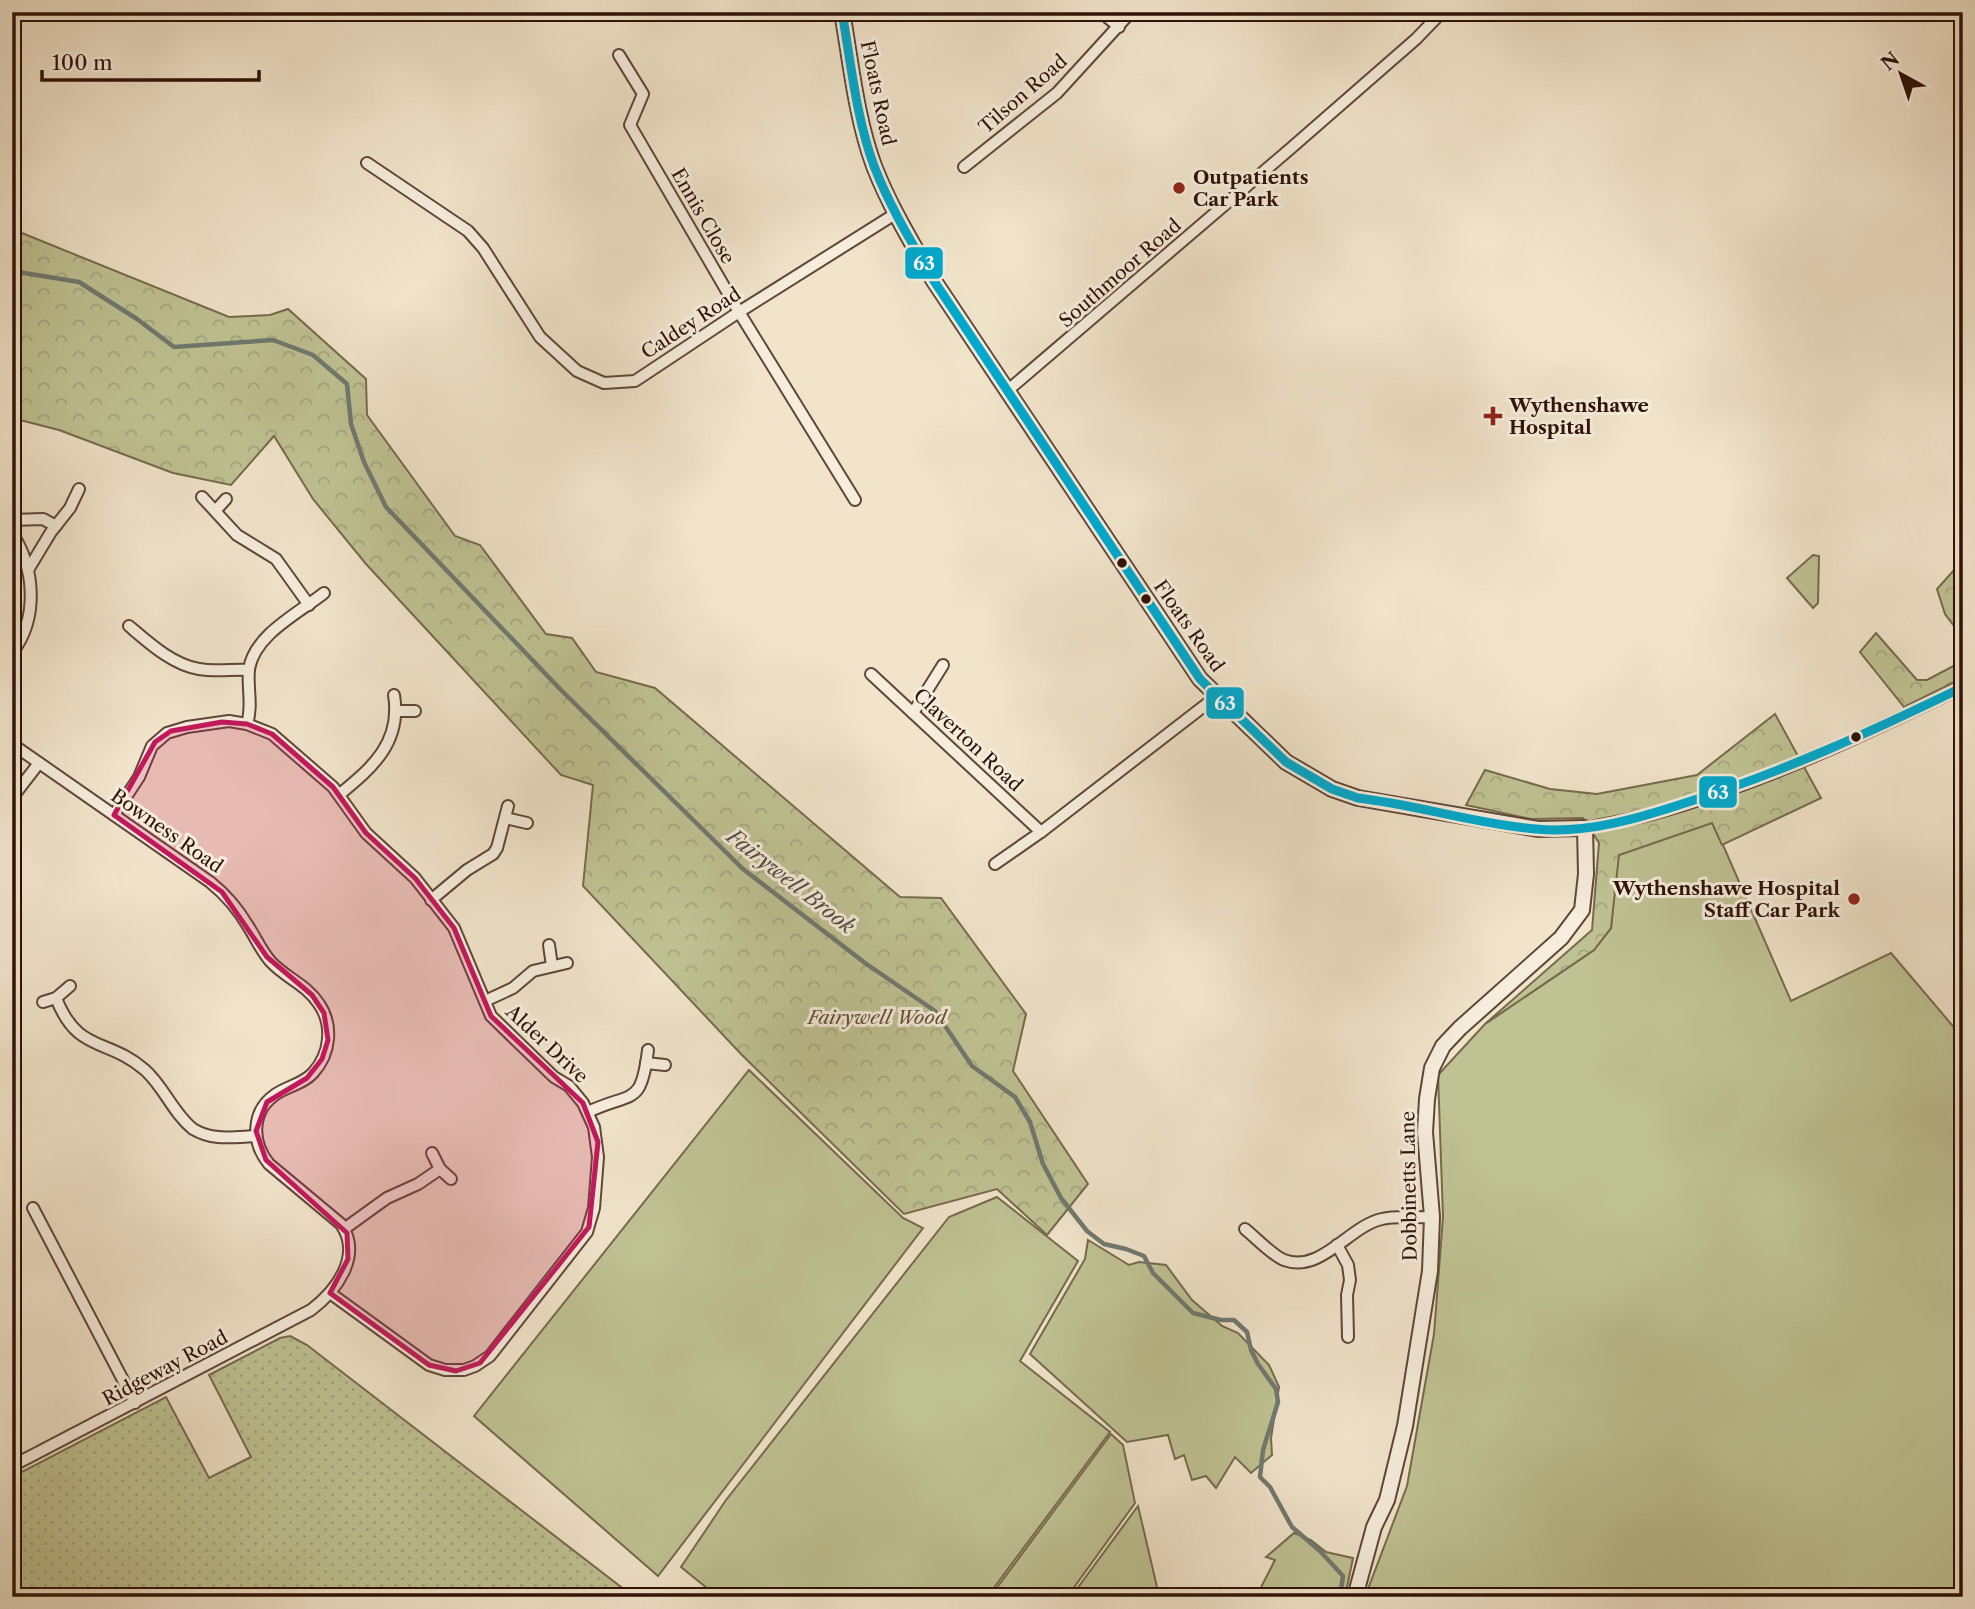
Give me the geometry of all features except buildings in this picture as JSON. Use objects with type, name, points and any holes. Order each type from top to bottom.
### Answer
[{"type":"street","name":"Floats Road","points":[[842,12],[861,122],[874,165],[895,214],[934,281],[1200,679],[1286,762],[1332,789],[1358,798],[1538,830],[1585,828],[1652,814],[1746,784],[1817,756],[1963,687]]},
{"type":"street","points":[[1101,12],[1119,27]]},
{"type":"street","name":"Tilson Road","points":[[964,167],[1057,93],[1130,12]]},
{"type":"street","name":"Southmoor Road","points":[[1007,391],[1290,149],[1416,39],[1443,12]]},
{"type":"street","name":"Ennis Close","points":[[619,55],[643,94],[630,125],[738,312],[855,500]]},
{"type":"street","name":"Caldey Road","points":[[367,163],[468,231],[483,248],[540,337],[578,371],[604,383],[635,381],[738,312],[895,214]]},
{"type":"street","points":[[28,570],[70,508],[79,489]]},
{"type":"street","points":[[202,497],[237,535],[276,559],[309,605]]},
{"type":"street","points":[[216,510],[226,499]]},
{"type":"street","points":[[12,520],[43,519],[56,526]]},
{"type":"street","points":[[12,533],[28,570],[31,596],[29,616],[22,638],[12,653]]},
{"type":"street","points":[[247,724],[251,710],[249,670],[253,656],[267,637],[324,593]]},
{"type":"street","points":[[129,626],[176,661],[195,668],[249,670]]},
{"type":"street","points":[[142,655],[150,644]]},
{"type":"street","points":[[913,713],[943,665]]},
{"type":"street","name":"Claverton Road","points":[[871,674],[1041,832]]},
{"type":"street","points":[[340,794],[363,776],[378,759],[388,741],[395,711],[394,695]]},
{"type":"street","points":[[995,864],[1041,832],[1217,696]]},
{"type":"street","points":[[395,711],[415,711]]},
{"type":"street","name":"Alder Drive","points":[[114,815],[139,777],[149,751],[164,735],[187,727],[222,722],[247,724],[276,737],[340,794],[362,829],[415,878],[457,933],[485,1000],[499,1024],[554,1077],[569,1086],[588,1112],[596,1135],[598,1157],[594,1208],[589,1227],[494,1351],[480,1363],[456,1371],[429,1365],[330,1293]]},
{"type":"street","name":"Bowness Road","points":[[12,744],[218,888],[244,919],[267,957],[312,995],[324,1013],[328,1040],[322,1059],[307,1078],[267,1102],[258,1119],[256,1136]]},
{"type":"street","points":[[12,798],[39,763]]},
{"type":"street","points":[[431,901],[497,848],[508,806]]},
{"type":"street","points":[[505,818],[527,823]]},
{"type":"street","name":"Dobbinetts Lane","points":[[1355,1597],[1374,1527],[1387,1500],[1405,1426],[1430,1271],[1432,1217],[1425,1132],[1432,1068],[1443,1046],[1561,938],[1582,909],[1586,874],[1585,828]]},
{"type":"street","points":[[549,945],[552,966]]},
{"type":"street","points":[[485,1000],[513,988],[533,971],[567,963]]},
{"type":"street","points":[[43,1002],[56,998],[69,986]]},
{"type":"street","points":[[56,998],[72,1029],[84,1038],[118,1052],[140,1066],[193,1129],[213,1137],[256,1136],[259,1149],[266,1160],[344,1229],[349,1244],[348,1259],[342,1276],[330,1293]]},
{"type":"street","points":[[588,1112],[636,1092],[642,1084],[648,1050]]},
{"type":"street","points":[[646,1063],[665,1065]]},
{"type":"street","points":[[432,1153],[440,1169],[451,1179]]},
{"type":"street","points":[[344,1229],[387,1198],[418,1184],[440,1169]]},
{"type":"street","points":[[33,1208],[135,1403]]},
{"type":"street","points":[[1245,1229],[1282,1260],[1299,1262],[1315,1259],[1382,1219],[1432,1217]]},
{"type":"street","points":[[1337,1245],[1348,1265],[1350,1280],[1347,1296],[1348,1337]]},
{"type":"street","name":"Ridgeway Road","points":[[12,1466],[299,1318],[330,1293]]},
{"type":"highlighted area","points":[[222,722],[247,724],[272,734],[333,787],[366,833],[415,878],[454,928],[491,1016],[583,1103],[598,1142],[589,1227],[480,1363],[456,1371],[429,1365],[330,1293],[348,1259],[347,1233],[266,1160],[256,1131],[267,1102],[307,1078],[322,1059],[328,1040],[324,1013],[312,995],[267,957],[222,892],[114,815],[155,742],[171,731]]},
{"type":"green space","name":"Fairywell Wood","points":[[12,229],[229,317],[270,315],[288,309],[366,379],[367,415],[455,536],[480,545],[546,634],[572,638],[596,672],[655,688],[900,897],[941,898],[1026,1014],[1013,1071],[1088,1184],[1047,1235],[997,1189],[904,1214],[741,1054],[583,886],[593,785],[561,775],[366,564],[313,499],[274,436],[231,485],[173,473],[59,430],[12,418]]},
{"type":"green space","points":[[1813,555],[1819,556],[1818,603],[1813,608],[1787,578]]},
{"type":"green space","points":[[1963,560],[1963,638],[1945,614],[1937,589]]},
{"type":"green space","points":[[1876,633],[1917,680],[1927,680],[1963,661],[1963,678],[1904,707],[1860,652]]},
{"type":"green space","points":[[1775,714],[1821,798],[1722,845],[1712,823],[1619,855],[1611,928],[1594,950],[1485,1024],[1592,930],[1599,843],[1583,818],[1531,819],[1466,805],[1485,770],[1550,789],[1597,794],[1697,775]]},
{"type":"green space","points":[[1713,822],[1791,1001],[1891,953],[1963,1038],[1963,1597],[1365,1597],[1407,1486],[1434,1334],[1443,1217],[1438,1075],[1485,1024],[1594,950],[1611,928],[1618,855]]},
{"type":"green space","points":[[749,1070],[903,1218],[923,1228],[658,1576],[474,1416]]},
{"type":"green space","points":[[997,1197],[1078,1261],[1020,1361],[1110,1432],[987,1597],[718,1597],[681,1567],[726,1500],[949,1217]]},
{"type":"green space","points":[[1088,1240],[1129,1265],[1139,1262],[1166,1265],[1192,1300],[1222,1326],[1238,1333],[1269,1365],[1279,1387],[1271,1438],[1272,1455],[1251,1473],[1235,1457],[1216,1488],[1206,1476],[1192,1480],[1184,1455],[1175,1459],[1168,1435],[1127,1442],[1030,1354],[1085,1259]]},
{"type":"green space","points":[[290,1336],[307,1345],[634,1597],[12,1597],[12,1477],[166,1397],[209,1478],[251,1457],[209,1375],[280,1338]]},
{"type":"green space","points":[[1111,1434],[1123,1445],[1135,1503],[1067,1597],[990,1597]]},
{"type":"green space","points":[[1138,1506],[1157,1587],[1150,1597],[1071,1597]]},
{"type":"green space","points":[[1294,1533],[1311,1540],[1326,1552],[1353,1558],[1345,1597],[1256,1597],[1275,1560],[1266,1557]]},
{"type":"waterway","name":"Fairywell Brook","points":[[12,271],[79,282],[137,319],[174,347],[273,340],[313,355],[347,384],[351,424],[364,462],[386,507],[560,689],[743,869],[865,963],[935,1011],[972,1066],[1015,1097],[1030,1122],[1043,1164],[1061,1198],[1087,1231],[1104,1244],[1144,1256],[1153,1273],[1193,1313],[1221,1320],[1234,1320],[1247,1332],[1251,1350],[1276,1389],[1278,1402],[1263,1450],[1260,1477],[1270,1487],[1292,1527],[1343,1576],[1340,1597]]},
{"type":"transit line","name":"63","points":[[842,12],[858,109],[874,166],[894,210],[934,281],[1200,679],[1286,762],[1332,789],[1358,798],[1514,827],[1555,830],[1594,827],[1651,814],[1758,778],[1861,735],[1963,687]]},
{"type":"place","name":"Outpatients Car Park","points":[[1179,188]]},
{"type":"place","name":"Wythenshawe Hospital","points":[[1493,416]]},
{"type":"place","name":"Wythenshawe Hospital Staff Car Park","points":[[1854,899]]}]
